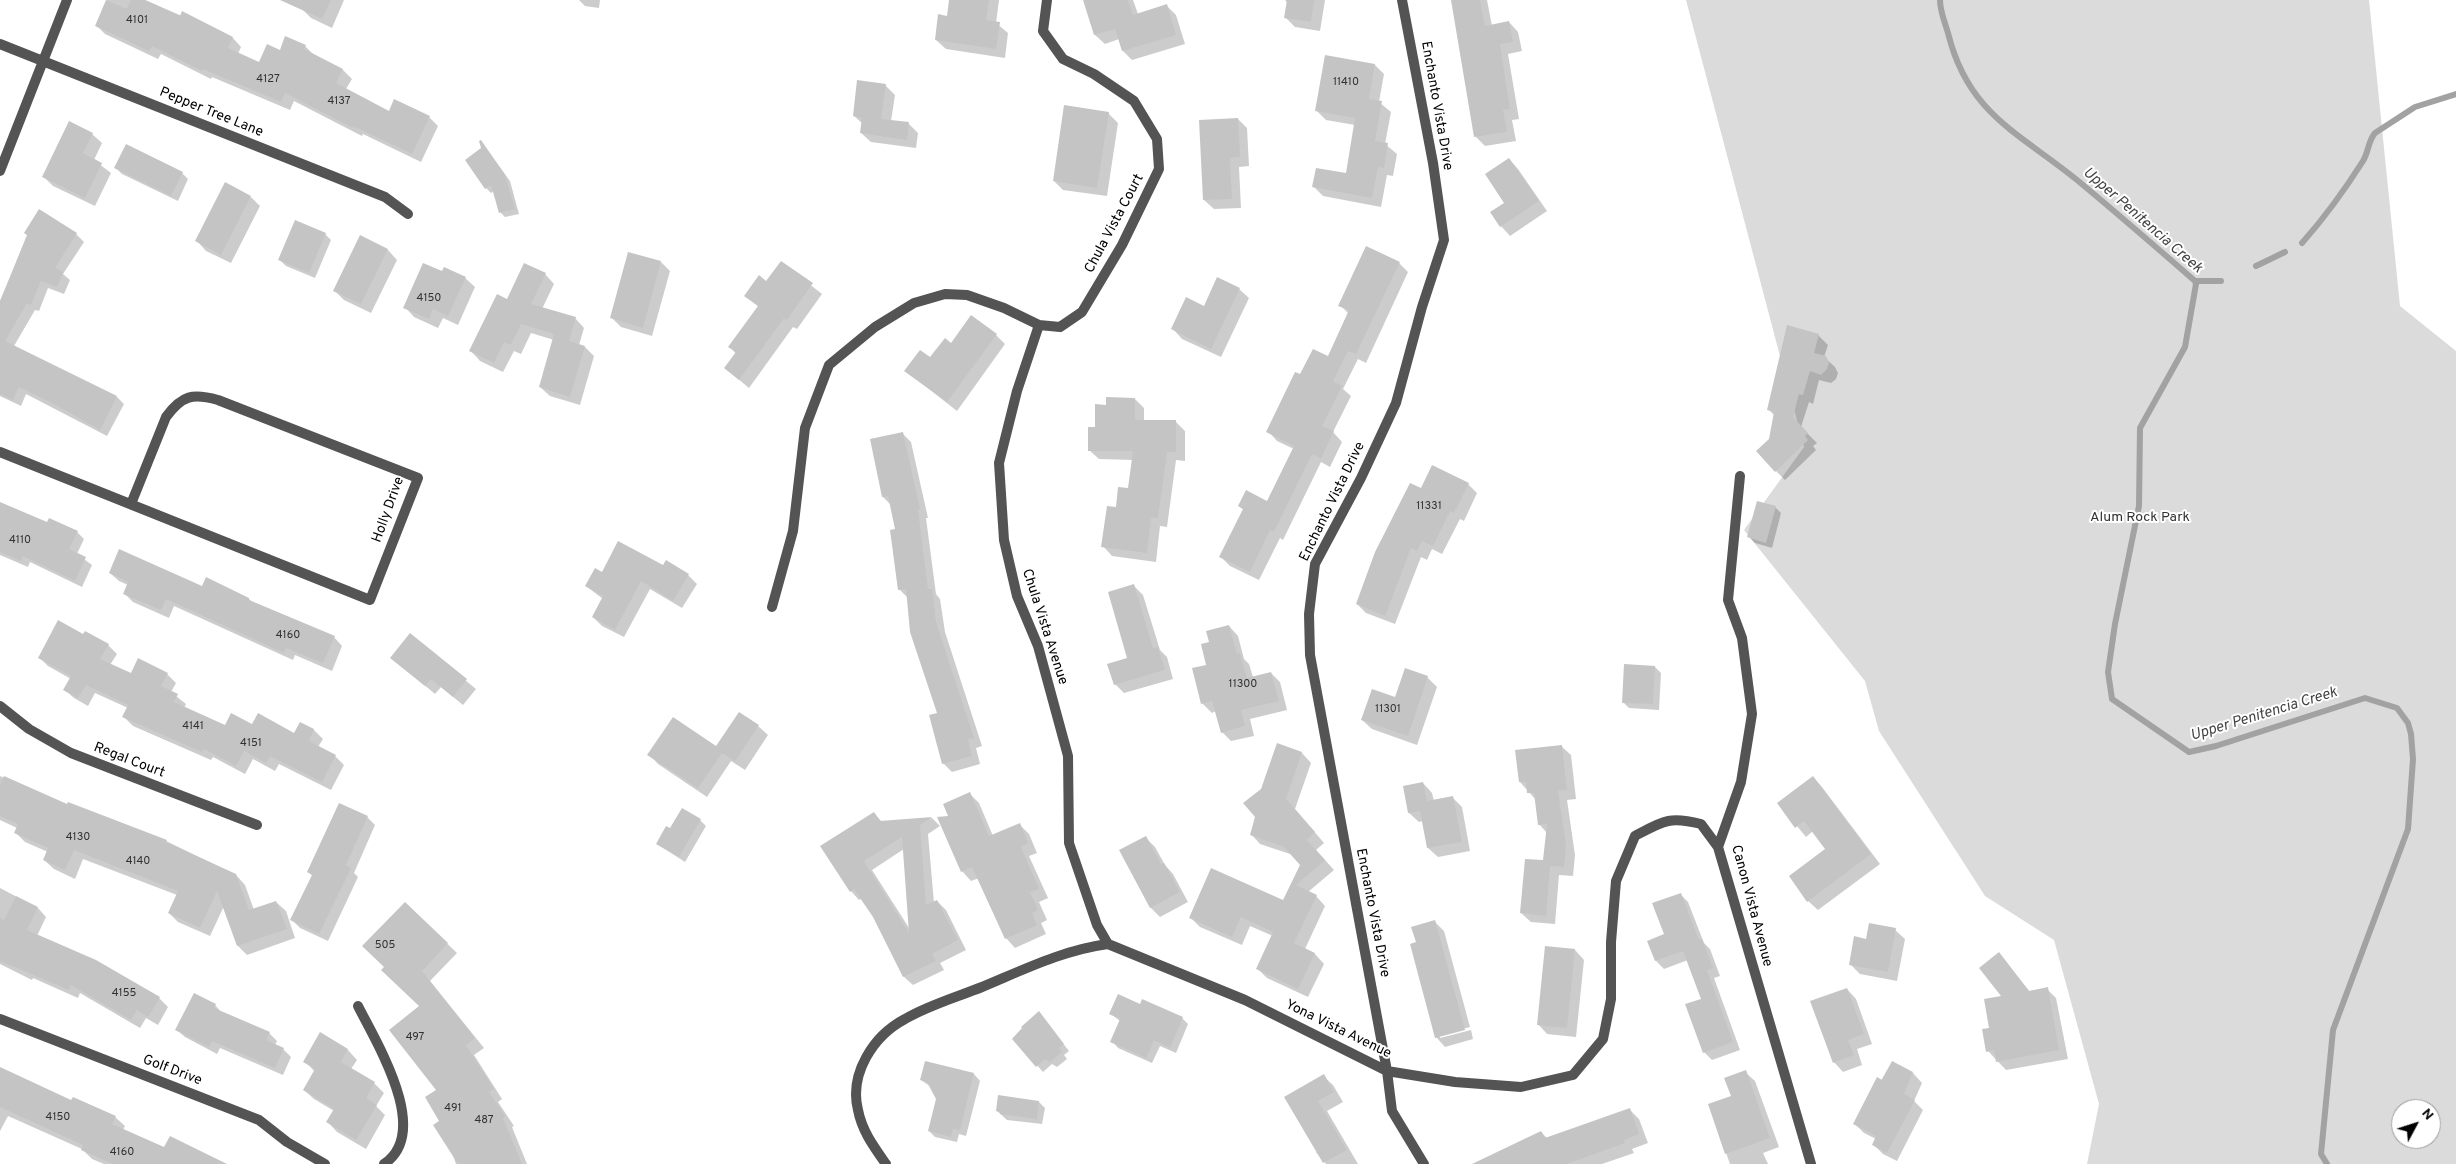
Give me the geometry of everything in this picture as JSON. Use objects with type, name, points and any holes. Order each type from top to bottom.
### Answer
[{"type":"street","points":[[0,171],[67,0]]},
{"type":"street","name":"Chula Vista Court","points":[[1039,325],[1060,328],[1082,312],[1122,246],[1159,169],[1156,138],[1134,101],[1094,74],[1063,59],[1043,31],[1047,0]]},
{"type":"street","name":"Enchanto Vista Drive","points":[[1402,0],[1433,163],[1444,240],[1422,307],[1396,403],[1361,478],[1314,564],[1308,614],[1310,655],[1387,1070],[1392,1111],[1424,1164]]},
{"type":"street","name":"Pepper Tree Lane","points":[[0,44],[385,197],[408,214]]},
{"type":"street","points":[[772,607],[793,530],[805,428],[829,365],[875,327],[914,303],[946,294],[967,295],[1004,308],[1039,325]]},
{"type":"street","name":"Chula Vista Avenue","points":[[1039,325],[1017,391],[999,463],[1004,540],[1017,596],[1038,646],[1068,756],[1069,843],[1097,925],[1108,944]]},
{"type":"street","name":"Holly Drive","points":[[0,452],[370,600],[418,478],[218,400],[194,396],[187,397],[175,404],[166,417],[131,504]]},
{"type":"street","name":"Canon Vista Avenue","points":[[1740,476],[1728,600],[1742,638],[1752,714],[1741,782],[1718,847],[1811,1164]]},
{"type":"street","name":"Regal Court","points":[[0,706],[29,729],[71,752],[257,826]]},
{"type":"street","name":"Yona Vista Avenue","points":[[1108,944],[1245,1000],[1387,1070],[1455,1082],[1521,1087],[1573,1075],[1603,1039],[1611,999],[1611,942],[1616,881],[1635,836],[1664,821],[1680,819],[1701,824],[1718,847]]},
{"type":"street","points":[[886,1164],[868,1139],[858,1110],[856,1088],[863,1064],[877,1041],[905,1018],[1052,958],[1084,948],[1108,944]]},
{"type":"street","points":[[358,1006],[386,1062],[403,1111],[404,1138],[390,1160],[384,1164]]},
{"type":"street","name":"Golf Drive","points":[[0,1019],[259,1120],[287,1142],[325,1164]]},
{"type":"green space","name":"Alum Rock Park","points":[[1686,0],[2369,0],[2400,306],[2456,351],[2456,1164],[2087,1164],[2099,1104],[2054,940],[1985,896],[1879,731],[1865,681],[1744,530],[1804,447]]},
{"type":"building","points":[[106,0],[127,9],[131,0],[145,0],[180,16],[182,11],[233,37],[228,48],[259,62],[267,44],[280,50],[285,36],[306,45],[304,49],[343,69],[336,83],[389,111],[394,99],[430,116],[412,154],[353,126],[353,128],[285,93],[281,102],[203,69],[202,71],[152,46],[149,51],[95,26]]},
{"type":"building","points":[[280,0],[331,0],[322,19]]},
{"type":"building","points":[[949,0],[989,0],[986,20],[1000,22],[996,49],[935,40],[938,14],[947,16]]},
{"type":"building","points":[[1083,0],[1128,0],[1133,15],[1167,4],[1176,35],[1122,51],[1115,29],[1094,35]]},
{"type":"building","points":[[1287,0],[1314,0],[1311,22],[1284,18]]},
{"type":"building","points":[[1451,0],[1480,0],[1485,26],[1509,21],[1513,42],[1500,44],[1510,109],[1503,110],[1507,132],[1474,137]]},
{"type":"building","points":[[1325,55],[1375,64],[1369,99],[1382,101],[1375,141],[1388,143],[1384,168],[1378,167],[1372,198],[1312,187],[1316,168],[1346,173],[1355,118],[1315,111]]},
{"type":"building","points":[[857,80],[886,84],[881,119],[909,122],[907,140],[860,133],[862,118],[853,116]]},
{"type":"building","points":[[1064,105],[1109,112],[1097,188],[1053,181]]},
{"type":"building","points":[[1238,118],[1240,157],[1230,158],[1232,199],[1203,200],[1199,120]]},
{"type":"building","points":[[69,121],[93,133],[83,153],[102,163],[85,198],[42,177]]},
{"type":"building","points":[[481,140],[505,175],[515,209],[499,213],[491,185],[485,189],[465,160],[481,148],[479,141]]},
{"type":"building","points":[[126,144],[183,172],[171,196],[114,168]]},
{"type":"building","points":[[1509,158],[1539,201],[1500,227],[1490,212],[1504,203],[1485,174]]},
{"type":"building","points":[[225,182],[251,196],[221,255],[195,241]]},
{"type":"building","points":[[39,209],[77,233],[55,268],[63,272],[57,287],[41,281],[31,305],[27,303],[5,341],[117,396],[100,430],[19,387],[13,400],[0,394],[0,301],[27,235],[24,233]]},
{"type":"building","points":[[295,220],[326,233],[309,273],[278,260]]},
{"type":"building","points":[[360,235],[388,249],[361,304],[333,291]]},
{"type":"building","points":[[1366,246],[1400,262],[1356,354],[1348,351],[1333,381],[1342,386],[1322,426],[1334,431],[1321,458],[1312,454],[1274,532],[1270,530],[1250,572],[1219,557],[1243,509],[1238,506],[1246,490],[1267,501],[1294,446],[1266,432],[1295,372],[1300,374],[1313,349],[1328,356],[1349,310],[1338,306]]},
{"type":"building","points":[[628,252],[661,261],[643,328],[610,318]]},
{"type":"building","points":[[781,261],[813,283],[787,320],[784,318],[739,380],[724,368],[736,352],[728,347],[758,306],[744,296],[759,275],[766,281]]},
{"type":"building","points":[[423,263],[442,271],[444,267],[466,277],[448,316],[433,309],[429,319],[403,308]]},
{"type":"building","points":[[524,263],[546,273],[531,304],[576,317],[569,341],[585,346],[570,397],[539,387],[554,334],[521,324],[511,345],[504,342],[494,363],[469,351],[497,294],[507,299]]},
{"type":"building","points":[[1217,277],[1240,288],[1211,349],[1171,329],[1186,297],[1204,306]]},
{"type":"building","points":[[971,315],[997,334],[947,402],[904,371],[920,350],[930,357],[945,338],[951,343]]},
{"type":"building","points":[[1787,325],[1819,334],[1814,353],[1826,356],[1829,363],[1827,369],[1821,375],[1810,371],[1803,395],[1799,394],[1793,417],[1808,433],[1805,436],[1808,440],[1775,472],[1756,451],[1769,439],[1774,412],[1767,410]]},
{"type":"building","points":[[1106,397],[1135,398],[1135,420],[1176,420],[1176,452],[1167,452],[1158,518],[1151,518],[1147,553],[1101,547],[1107,506],[1116,507],[1118,487],[1128,488],[1133,451],[1088,451],[1088,427],[1095,427],[1095,404],[1106,405]]},
{"type":"building","points":[[903,432],[920,509],[918,509],[928,589],[932,589],[936,622],[974,738],[968,739],[972,756],[942,764],[929,715],[937,713],[910,632],[906,589],[898,590],[890,530],[895,529],[888,496],[882,497],[870,439]]},
{"type":"building","points":[[1432,465],[1469,483],[1454,513],[1450,511],[1433,546],[1422,541],[1417,551],[1411,548],[1385,616],[1356,604],[1375,552],[1410,483],[1421,488]]},
{"type":"building","points":[[1757,501],[1776,506],[1766,543],[1747,537]]},
{"type":"building","points":[[0,502],[47,522],[49,518],[78,531],[69,549],[86,557],[75,581],[23,556],[21,561],[0,552]]},
{"type":"building","points":[[618,541],[663,565],[666,560],[689,574],[673,601],[641,581],[615,630],[592,617],[603,596],[585,586],[595,568],[602,572]]},
{"type":"building","points":[[119,549],[202,586],[206,577],[249,598],[249,600],[335,636],[323,663],[286,648],[284,653],[166,599],[161,610],[123,594],[128,582],[109,573]]},
{"type":"building","points":[[1134,584],[1153,648],[1158,647],[1165,670],[1114,685],[1107,664],[1127,658],[1108,592]]},
{"type":"building","points":[[58,620],[83,634],[85,631],[109,644],[100,659],[131,673],[138,658],[168,673],[161,686],[178,694],[174,702],[225,725],[231,713],[252,724],[258,713],[294,733],[300,722],[314,729],[309,741],[336,755],[322,782],[270,756],[266,763],[244,751],[236,766],[204,749],[202,752],[122,717],[128,705],[86,685],[78,698],[63,690],[71,676],[38,658]]},
{"type":"building","points":[[1229,625],[1237,654],[1240,653],[1247,678],[1271,672],[1279,701],[1241,710],[1245,726],[1221,733],[1212,701],[1201,704],[1192,668],[1206,665],[1201,644],[1209,642],[1206,631]]},
{"type":"building","points":[[410,633],[467,679],[453,697],[431,679],[425,686],[390,658]]},
{"type":"building","points":[[1624,664],[1655,666],[1653,704],[1622,703]]},
{"type":"building","points":[[1405,668],[1428,676],[1408,736],[1361,720],[1372,689],[1395,697]]},
{"type":"building","points":[[739,712],[759,725],[735,761],[722,753],[698,788],[647,755],[673,717],[716,746]]},
{"type":"building","points":[[1277,743],[1302,752],[1286,799],[1315,832],[1307,840],[1325,860],[1296,885],[1317,895],[1294,943],[1315,953],[1298,989],[1256,969],[1273,932],[1241,917],[1232,937],[1189,918],[1211,868],[1283,900],[1300,865],[1284,847],[1250,835],[1255,817],[1243,803],[1261,789]]},
{"type":"building","points":[[1562,745],[1567,790],[1558,791],[1566,845],[1564,867],[1550,866],[1546,916],[1520,913],[1525,859],[1543,860],[1547,824],[1538,825],[1534,793],[1527,793],[1526,782],[1519,782],[1515,750]]},
{"type":"building","points":[[4,776],[67,804],[68,802],[167,840],[166,842],[236,874],[249,910],[276,901],[287,929],[237,946],[217,891],[200,928],[168,913],[178,891],[74,850],[65,870],[43,860],[48,848],[14,833],[18,824],[0,816],[0,785]]},
{"type":"building","points":[[1813,776],[1871,854],[1807,902],[1789,876],[1825,849],[1804,821],[1795,828],[1777,803]]},
{"type":"building","points":[[1423,782],[1427,801],[1453,796],[1462,842],[1427,848],[1420,811],[1408,813],[1403,786]]},
{"type":"building","points":[[970,792],[989,836],[1020,823],[1028,843],[1021,847],[1039,889],[1030,892],[1038,910],[1032,913],[1037,925],[1005,939],[972,867],[961,872],[937,817],[948,816],[943,804]]},
{"type":"building","points":[[339,803],[368,816],[346,865],[351,868],[319,934],[290,920],[312,875],[307,872]]},
{"type":"building","points":[[682,808],[701,819],[679,857],[656,844],[666,826],[670,828]]},
{"type":"building","points":[[874,812],[880,821],[932,817],[920,825],[926,905],[937,900],[958,940],[932,954],[936,961],[903,977],[873,917],[854,889],[850,892],[820,846]],"holes":[[[902,837],[909,933],[864,861]]]},
{"type":"building","points":[[1146,836],[1161,864],[1164,863],[1180,892],[1150,908],[1119,850]]},
{"type":"building","points":[[1681,893],[1699,940],[1702,939],[1713,968],[1707,970],[1733,1042],[1703,1053],[1685,1004],[1701,999],[1683,951],[1655,961],[1647,941],[1664,934],[1652,903]]},
{"type":"building","points":[[16,896],[38,907],[27,930],[96,960],[160,997],[148,1017],[137,1010],[131,1020],[71,985],[69,990],[0,961],[0,918],[4,920]]},
{"type":"building","points":[[405,902],[448,943],[422,971],[475,1038],[466,1045],[494,1089],[489,1092],[505,1116],[503,1118],[522,1164],[458,1164],[433,1125],[439,1121],[425,1097],[436,1090],[389,1030],[419,1006],[381,970],[384,967],[362,946]]},
{"type":"building","points":[[1435,920],[1465,1030],[1435,1038],[1410,944],[1416,942],[1411,927]]},
{"type":"building","points":[[1869,923],[1896,928],[1888,972],[1849,965],[1854,936],[1866,939]]},
{"type":"building","points":[[1545,946],[1575,949],[1567,1028],[1537,1025]]},
{"type":"building","points":[[1999,952],[2029,991],[2048,987],[2059,1050],[1996,1062],[1994,1050],[1986,1052],[1982,1029],[1989,1028],[1984,999],[2001,996],[1979,968]]},
{"type":"building","points":[[1847,988],[1864,1034],[1848,1040],[1854,1055],[1833,1063],[1810,1001]]},
{"type":"building","points":[[194,993],[216,1004],[214,1008],[270,1032],[266,1040],[284,1048],[275,1068],[212,1041],[209,1047],[175,1030]]},
{"type":"building","points":[[1118,994],[1140,1004],[1142,999],[1183,1017],[1170,1048],[1154,1040],[1146,1058],[1110,1042],[1120,1019],[1109,1014]]},
{"type":"building","points":[[1039,1011],[1064,1044],[1059,1048],[1062,1052],[1050,1062],[1045,1059],[1036,1067],[1012,1039],[1021,1027]]},
{"type":"building","points":[[320,1032],[348,1049],[341,1062],[375,1082],[366,1098],[377,1105],[356,1140],[326,1122],[334,1109],[303,1090],[315,1069],[303,1062]]},
{"type":"building","points":[[925,1061],[974,1073],[960,1130],[953,1129],[951,1137],[928,1131],[936,1099],[927,1082],[920,1080]]},
{"type":"building","points":[[1892,1061],[1913,1072],[1904,1094],[1915,1100],[1887,1153],[1872,1145],[1876,1136],[1853,1124],[1877,1077],[1882,1080]]},
{"type":"building","points":[[0,1067],[71,1100],[73,1097],[116,1116],[112,1124],[164,1147],[170,1136],[227,1164],[113,1164],[81,1150],[83,1145],[0,1107]]},
{"type":"building","points":[[1746,1070],[1770,1138],[1725,1154],[1708,1104],[1731,1096],[1724,1078]]},
{"type":"building","points":[[1324,1074],[1334,1092],[1318,1101],[1347,1150],[1323,1163],[1284,1097]]},
{"type":"building","points":[[998,1095],[1039,1101],[1037,1119],[1000,1114],[1000,1112],[996,1111]]},
{"type":"building","points":[[1630,1108],[1639,1134],[1624,1140],[1625,1143],[1567,1164],[1472,1164],[1541,1131],[1545,1138]]},
{"type":"waterway","name":"Upper Penitencia Creek","points":[[1940,0],[1943,17],[1957,61],[1968,83],[1982,102],[1998,119],[2077,180],[2195,281],[2196,284],[2185,347],[2140,428],[2139,506],[2115,624],[2108,672],[2112,699],[2189,752],[2216,746],[2365,698],[2397,708],[2408,723],[2413,759],[2408,829],[2333,1030],[2321,1154],[2327,1164]]},
{"type":"waterway","points":[[2302,243],[2327,213],[2356,172],[2365,157],[2375,133],[2415,107],[2456,94]]},
{"type":"waterway","points":[[2256,266],[2285,252]]},
{"type":"waterway","points":[[2195,281],[2221,281]]}]
